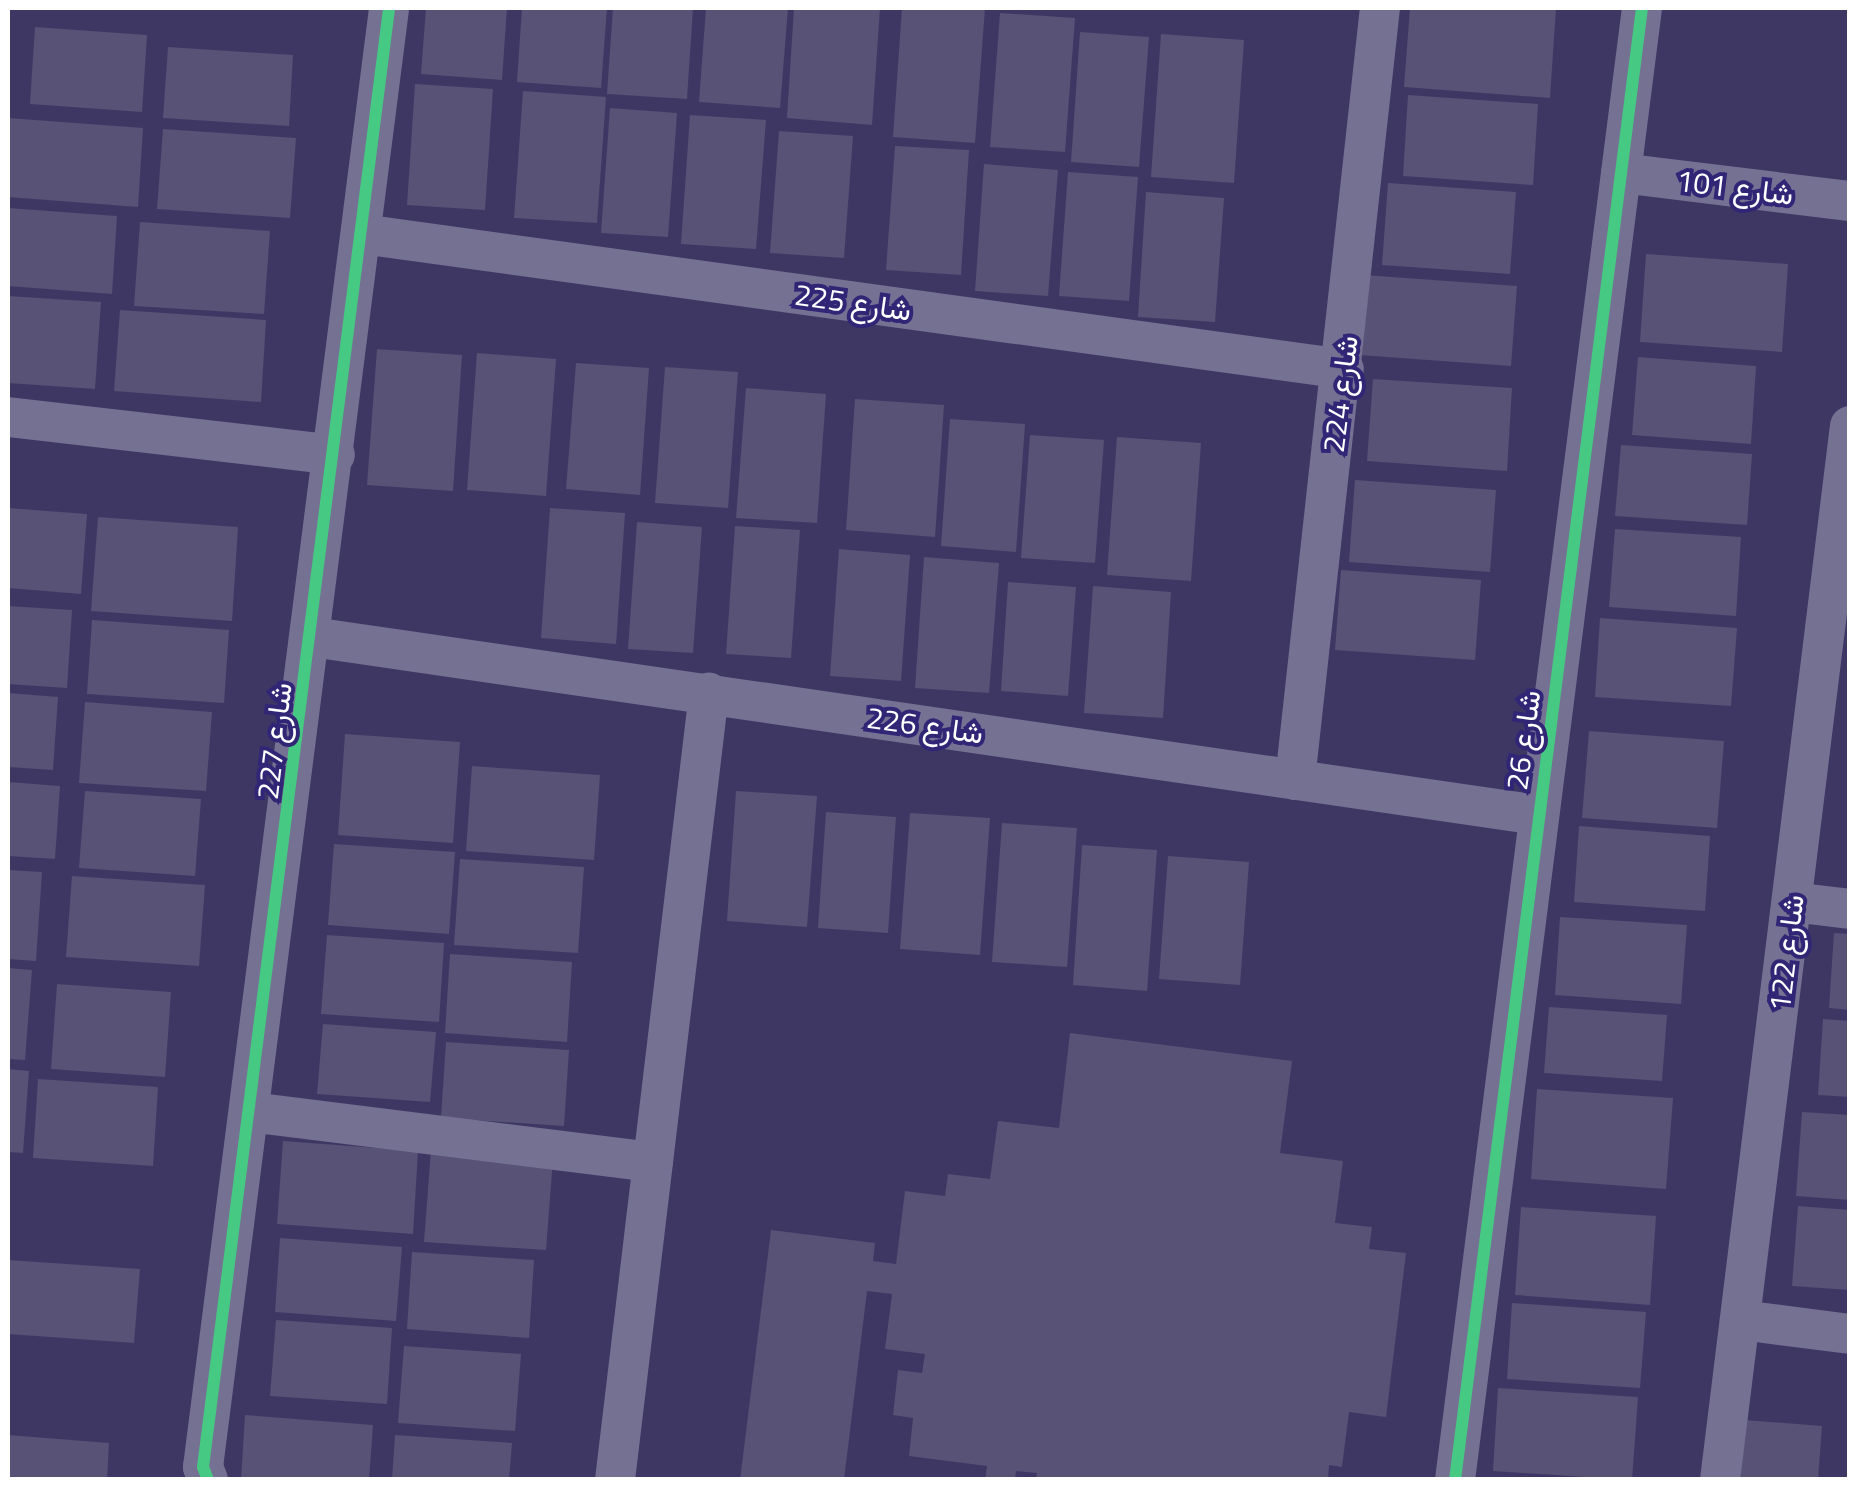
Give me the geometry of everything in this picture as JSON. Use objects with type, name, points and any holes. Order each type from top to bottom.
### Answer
[{"type":"street","name":"شارع 227","points":[[208,1480],[204,1467],[389,8]]},
{"type":"street","name":"شارع 224","points":[[1295,780],[1344,369],[1380,8]]},
{"type":"street","name":"شارع 26","points":[[1455,1480],[1642,8]]},
{"type":"street","name":"شارع 101","points":[[1621,173],[1850,201]]},
{"type":"street","name":"شارع 225","points":[[362,234],[1344,369]]},
{"type":"street","points":[[8,417],[334,455]]},
{"type":"street","name":"شارع 122","points":[[1720,1480],[1849,441]]},
{"type":"street","name":"شارع 226","points":[[312,638],[1538,815]]},
{"type":"street","points":[[615,1480],[709,693]]},
{"type":"street","points":[[1792,902],[1850,909]]},
{"type":"street","points":[[250,1112],[653,1162]]},
{"type":"street","points":[[1741,1320],[1850,1334]]},
{"type":"building","points":[[426,8],[507,8],[502,80],[421,74]]},
{"type":"building","points":[[522,8],[607,8],[601,88],[517,82]]},
{"type":"building","points":[[613,8],[693,8],[687,99],[607,94]]},
{"type":"building","points":[[706,8],[788,8],[780,108],[699,102]]},
{"type":"building","points":[[794,8],[880,8],[872,125],[787,118]]},
{"type":"building","points":[[902,8],[985,8],[975,143],[893,137]]},
{"type":"building","points":[[1410,8],[1556,8],[1550,98],[1404,87]]},
{"type":"building","points":[[1000,13],[1075,18],[1065,152],[990,147]]},
{"type":"building","points":[[35,27],[147,35],[142,112],[30,104]]},
{"type":"building","points":[[1080,32],[1149,37],[1139,167],[1071,162]]},
{"type":"building","points":[[1161,34],[1244,40],[1234,183],[1151,177]]},
{"type":"building","points":[[168,47],[293,55],[289,126],[163,118]]},
{"type":"building","points":[[415,84],[493,89],[485,210],[407,205]]},
{"type":"building","points":[[523,91],[606,97],[597,223],[514,218]]},
{"type":"building","points":[[1408,95],[1538,104],[1533,185],[1403,176]]},
{"type":"building","points":[[610,108],[677,113],[668,237],[601,233]]},
{"type":"building","points":[[690,115],[766,120],[756,249],[681,244]]},
{"type":"building","points":[[8,118],[143,128],[138,207],[8,197]]},
{"type":"building","points":[[163,129],[296,138],[290,218],[157,209]]},
{"type":"building","points":[[779,131],[853,136],[844,258],[770,253]]},
{"type":"building","points":[[895,146],[969,150],[961,275],[886,270]]},
{"type":"building","points":[[984,164],[1058,170],[1048,296],[975,291]]},
{"type":"building","points":[[1068,172],[1138,177],[1129,301],[1059,296]]},
{"type":"building","points":[[1388,183],[1516,192],[1510,274],[1382,265]]},
{"type":"building","points":[[1146,192],[1224,198],[1215,322],[1138,317]]},
{"type":"building","points":[[8,208],[117,216],[112,294],[8,286]]},
{"type":"building","points":[[140,222],[270,231],[264,314],[134,306]]},
{"type":"building","points":[[1646,254],[1788,264],[1782,352],[1640,342]]},
{"type":"building","points":[[1364,275],[1517,286],[1511,366],[1359,355]]},
{"type":"building","points":[[8,296],[101,302],[95,389],[8,383]]},
{"type":"building","points":[[120,310],[266,320],[261,402],[114,391]]},
{"type":"building","points":[[377,349],[462,355],[453,491],[367,485]]},
{"type":"building","points":[[477,353],[556,359],[546,496],[467,490]]},
{"type":"building","points":[[1638,357],[1756,366],[1751,444],[1632,435]]},
{"type":"building","points":[[576,363],[649,368],[640,495],[566,489]]},
{"type":"building","points":[[665,367],[738,372],[728,508],[655,503]]},
{"type":"building","points":[[1373,379],[1512,388],[1507,471],[1367,461]]},
{"type":"building","points":[[746,388],[826,394],[817,523],[736,518]]},
{"type":"building","points":[[855,399],[944,405],[935,537],[846,530]]},
{"type":"building","points":[[950,419],[1025,424],[1016,552],[941,546]]},
{"type":"building","points":[[1030,435],[1104,440],[1095,563],[1021,558]]},
{"type":"building","points":[[1117,437],[1201,443],[1191,581],[1107,575]]},
{"type":"building","points":[[1621,445],[1752,454],[1747,525],[1615,516]]},
{"type":"building","points":[[1355,480],[1496,490],[1490,572],[1349,562]]},
{"type":"building","points":[[8,508],[87,514],[81,594],[8,588]]},
{"type":"building","points":[[550,508],[625,513],[616,644],[541,638]]},
{"type":"building","points":[[98,517],[238,527],[232,621],[91,611]]},
{"type":"building","points":[[637,522],[702,527],[693,653],[628,649]]},
{"type":"building","points":[[735,526],[800,530],[791,658],[726,654]]},
{"type":"building","points":[[1615,529],[1741,537],[1736,616],[1609,607]]},
{"type":"building","points":[[839,549],[910,555],[901,681],[830,676]]},
{"type":"building","points":[[924,557],[999,563],[989,693],[915,688]]},
{"type":"building","points":[[1341,570],[1481,580],[1475,660],[1335,650]]},
{"type":"building","points":[[1008,582],[1076,587],[1068,696],[1001,691]]},
{"type":"building","points":[[1093,586],[1171,592],[1163,718],[1084,713]]},
{"type":"building","points":[[8,606],[72,610],[67,688],[8,684]]},
{"type":"building","points":[[1600,618],[1737,628],[1731,706],[1595,697]]},
{"type":"building","points":[[92,620],[229,630],[224,703],[87,694]]},
{"type":"building","points":[[8,693],[58,697],[53,770],[8,767]]},
{"type":"building","points":[[85,702],[212,712],[206,791],[79,783]]},
{"type":"building","points":[[1589,731],[1724,741],[1717,828],[1582,818]]},
{"type":"building","points":[[345,734],[460,742],[453,843],[338,835]]},
{"type":"building","points":[[472,766],[600,775],[594,860],[466,851]]},
{"type":"building","points":[[8,782],[60,786],[55,859],[8,856]]},
{"type":"building","points":[[85,791],[201,799],[195,876],[79,868]]},
{"type":"building","points":[[736,791],[817,796],[807,927],[727,921]]},
{"type":"building","points":[[826,812],[896,817],[888,933],[818,928]]},
{"type":"building","points":[[910,813],[990,818],[980,955],[900,949]]},
{"type":"building","points":[[1002,823],[1077,828],[1067,967],[992,962]]},
{"type":"building","points":[[1579,826],[1710,836],[1705,911],[1574,902]]},
{"type":"building","points":[[334,844],[455,852],[449,934],[328,925]]},
{"type":"building","points":[[1082,845],[1157,850],[1147,991],[1073,985]]},
{"type":"building","points":[[1168,856],[1249,862],[1240,985],[1159,979]]},
{"type":"building","points":[[460,859],[584,867],[578,953],[454,945]]},
{"type":"building","points":[[8,870],[42,872],[36,961],[8,959]]},
{"type":"building","points":[[72,876],[205,885],[199,966],[66,957]]},
{"type":"building","points":[[1560,917],[1687,925],[1681,1004],[1555,995]]},
{"type":"building","points":[[1834,933],[1850,934],[1850,1010],[1829,1008]]},
{"type":"building","points":[[327,935],[444,943],[439,1022],[321,1014]]},
{"type":"building","points":[[450,954],[572,962],[567,1042],[445,1033]]},
{"type":"building","points":[[8,968],[32,970],[25,1060],[8,1059]]},
{"type":"building","points":[[57,984],[171,992],[165,1077],[51,1069]]},
{"type":"building","points":[[1549,1007],[1667,1015],[1662,1081],[1544,1073]]},
{"type":"building","points":[[1823,1019],[1850,1021],[1850,1097],[1818,1095]]},
{"type":"building","points":[[323,1024],[436,1032],[430,1102],[317,1094]]},
{"type":"building","points":[[1070,1033],[1292,1061],[1280,1153],[1343,1161],[1335,1223],[1372,1227],[1369,1249],[1406,1253],[1386,1417],[1349,1412],[1342,1467],[1329,1465],[1328,1480],[1036,1480],[1037,1473],[1016,1471],[1015,1480],[985,1480],[987,1466],[909,1456],[913,1418],[893,1415],[898,1370],[922,1373],[925,1354],[885,1349],[892,1294],[867,1291],[844,1480],[740,1480],[771,1230],[875,1243],[873,1261],[896,1264],[905,1191],[945,1196],[948,1174],[990,1179],[998,1121],[1059,1128]]},
{"type":"building","points":[[446,1042],[569,1050],[564,1126],[441,1118]]},
{"type":"building","points":[[8,1069],[29,1071],[23,1153],[8,1152]]},
{"type":"building","points":[[38,1079],[158,1087],[153,1166],[33,1158]]},
{"type":"building","points":[[1537,1089],[1673,1098],[1666,1189],[1531,1179]]},
{"type":"building","points":[[1802,1112],[1850,1115],[1850,1200],[1796,1196]]},
{"type":"building","points":[[283,1141],[418,1151],[413,1234],[277,1224]]},
{"type":"building","points":[[431,1150],[553,1159],[546,1250],[424,1242]]},
{"type":"building","points":[[1798,1206],[1850,1210],[1850,1290],[1792,1286]]},
{"type":"building","points":[[1521,1207],[1656,1216],[1650,1305],[1515,1295]]},
{"type":"building","points":[[280,1238],[402,1247],[396,1321],[275,1312]]},
{"type":"building","points":[[412,1252],[534,1260],[529,1338],[407,1329]]},
{"type":"building","points":[[8,1260],[140,1269],[134,1343],[8,1334]]},
{"type":"building","points":[[1512,1303],[1646,1312],[1640,1388],[1507,1379]]},
{"type":"building","points":[[276,1320],[392,1328],[387,1404],[270,1396]]},
{"type":"building","points":[[404,1346],[521,1354],[515,1431],[398,1423]]},
{"type":"building","points":[[1498,1388],[1638,1397],[1632,1480],[1493,1471]]},
{"type":"building","points":[[245,1415],[373,1425],[369,1480],[241,1480]]},
{"type":"building","points":[[1744,1420],[1822,1426],[1818,1480],[1740,1480]]},
{"type":"building","points":[[8,1435],[109,1443],[107,1480],[8,1480]]},
{"type":"building","points":[[395,1435],[512,1443],[509,1480],[392,1480]]},
{"type":"cycle path","points":[[208,1480],[203,1467],[389,8]]},
{"type":"cycle path","points":[[1455,1480],[1642,8]]}]
